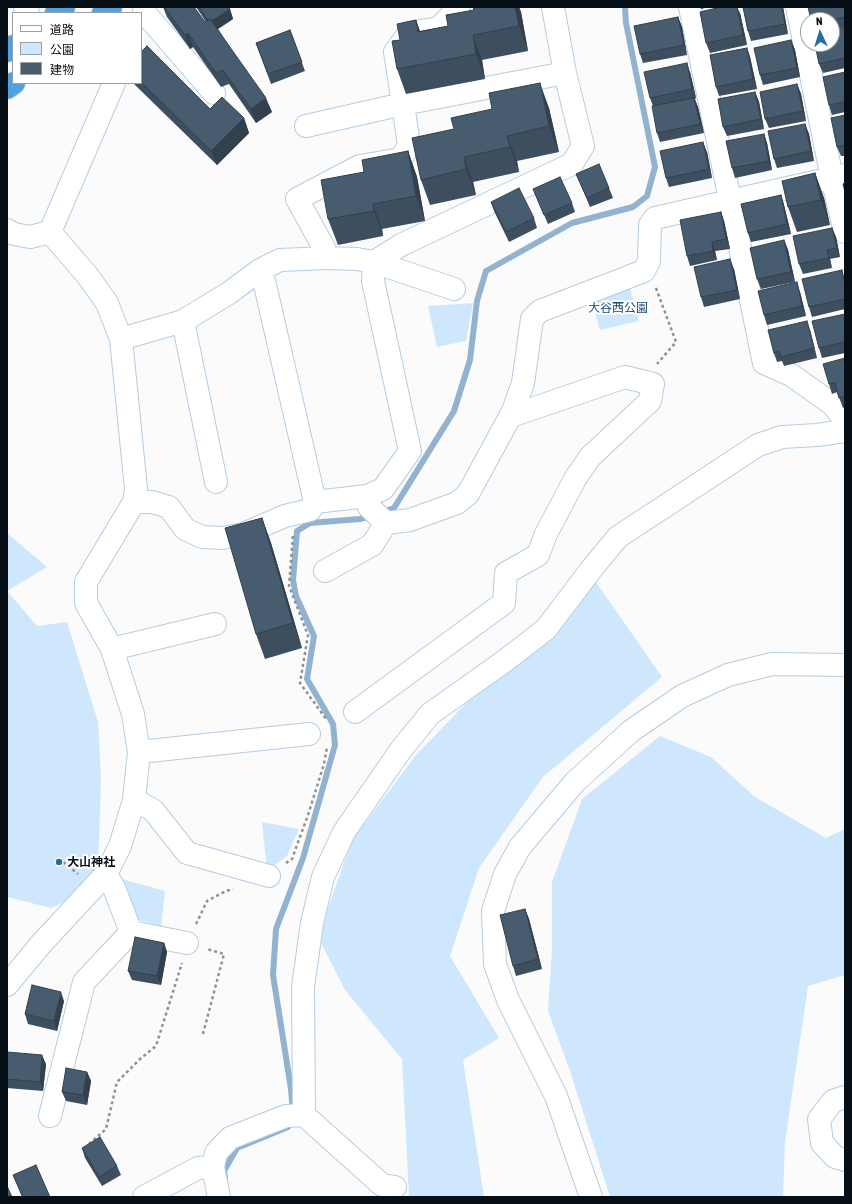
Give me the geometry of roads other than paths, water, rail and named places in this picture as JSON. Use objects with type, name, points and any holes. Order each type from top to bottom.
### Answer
[{"type":"street","points":[[326,258],[324,248],[297,199],[360,166],[401,159],[409,144],[395,52],[409,33],[439,28],[459,7]]},
{"type":"street","points":[[374,262],[401,245],[572,164],[583,146],[565,73],[553,7]]},
{"type":"street","points":[[690,7],[764,363],[791,375],[832,404],[845,420]]},
{"type":"street","points":[[797,7],[839,177],[845,232]]},
{"type":"street","points":[[143,13],[214,93]]},
{"type":"street","points":[[306,126],[403,104],[565,73]]},
{"type":"street","points":[[50,232],[114,84]]},
{"type":"street","points":[[315,502],[376,512],[410,520],[457,503],[468,494],[513,411],[523,383],[532,319],[540,311],[644,271],[649,261],[650,225],[655,218],[839,177]]},
{"type":"street","points":[[7,230],[14,234],[30,237],[50,232]]},
{"type":"street","points":[[7,985],[41,944],[106,874],[120,846],[134,800],[139,752],[133,714],[112,650],[86,603],[86,582],[134,502],[136,489],[121,338],[107,303],[87,275],[50,232]]},
{"type":"street","points":[[121,338],[183,321],[229,294],[260,270],[280,260],[326,258],[357,259],[374,262],[454,289]]},
{"type":"street","points":[[325,571],[372,545],[376,512],[383,489],[410,451],[373,281],[374,262]]},
{"type":"street","points":[[134,502],[152,502],[168,507],[185,529],[202,537],[223,538],[243,534],[286,516],[310,510],[315,502],[265,285],[260,270]]},
{"type":"street","points":[[183,321],[216,482]]},
{"type":"street","points":[[355,712],[504,604],[506,574],[538,555],[546,534],[575,479],[590,456],[650,401],[653,384],[625,377],[517,414],[513,411]]},
{"type":"street","points":[[304,1115],[303,987],[312,923],[323,877],[344,832],[400,751],[430,714],[506,660],[546,629],[618,537],[758,445],[782,437],[817,435],[845,430]]},
{"type":"street","points":[[112,650],[215,624]]},
{"type":"street","points":[[591,1197],[556,1096],[508,1000],[495,964],[493,911],[505,874],[520,847],[575,782],[631,731],[682,696],[728,675],[772,664],[845,665]]},
{"type":"street","points":[[139,752],[309,734]]},
{"type":"street","points":[[134,800],[153,810],[187,853],[269,876]]},
{"type":"street","points":[[106,874],[114,888],[131,932]]},
{"type":"street","points":[[131,932],[187,943]]},
{"type":"street","points":[[50,1116],[84,982],[131,932]]},
{"type":"street","points":[[845,1097],[833,1101],[819,1118],[822,1143],[835,1157],[845,1160]]},
{"type":"street","points":[[219,1197],[213,1167],[216,1153],[230,1138],[286,1116],[304,1115],[382,1184],[395,1187]]},
{"type":"street","points":[[144,1197],[198,1168],[213,1167]]},
{"type":"waterway","points":[[382,512],[394,508],[454,411],[470,360],[477,301],[486,271],[572,223],[633,207],[647,196],[655,167],[626,23],[625,7]]},
{"type":"waterway","points":[[293,1112],[291,1089],[273,975],[276,929],[303,858],[335,745],[333,724],[307,679],[314,636],[296,596],[293,580],[297,531],[310,523],[360,519],[371,516]]},
{"type":"waterway","points":[[225,1178],[224,1171],[237,1148],[288,1127]]},
{"type":"place","name":"大山神社","points":[[59,862]]},
{"type":"park label","name":"大谷西公園","points":[[618,308]]}]
